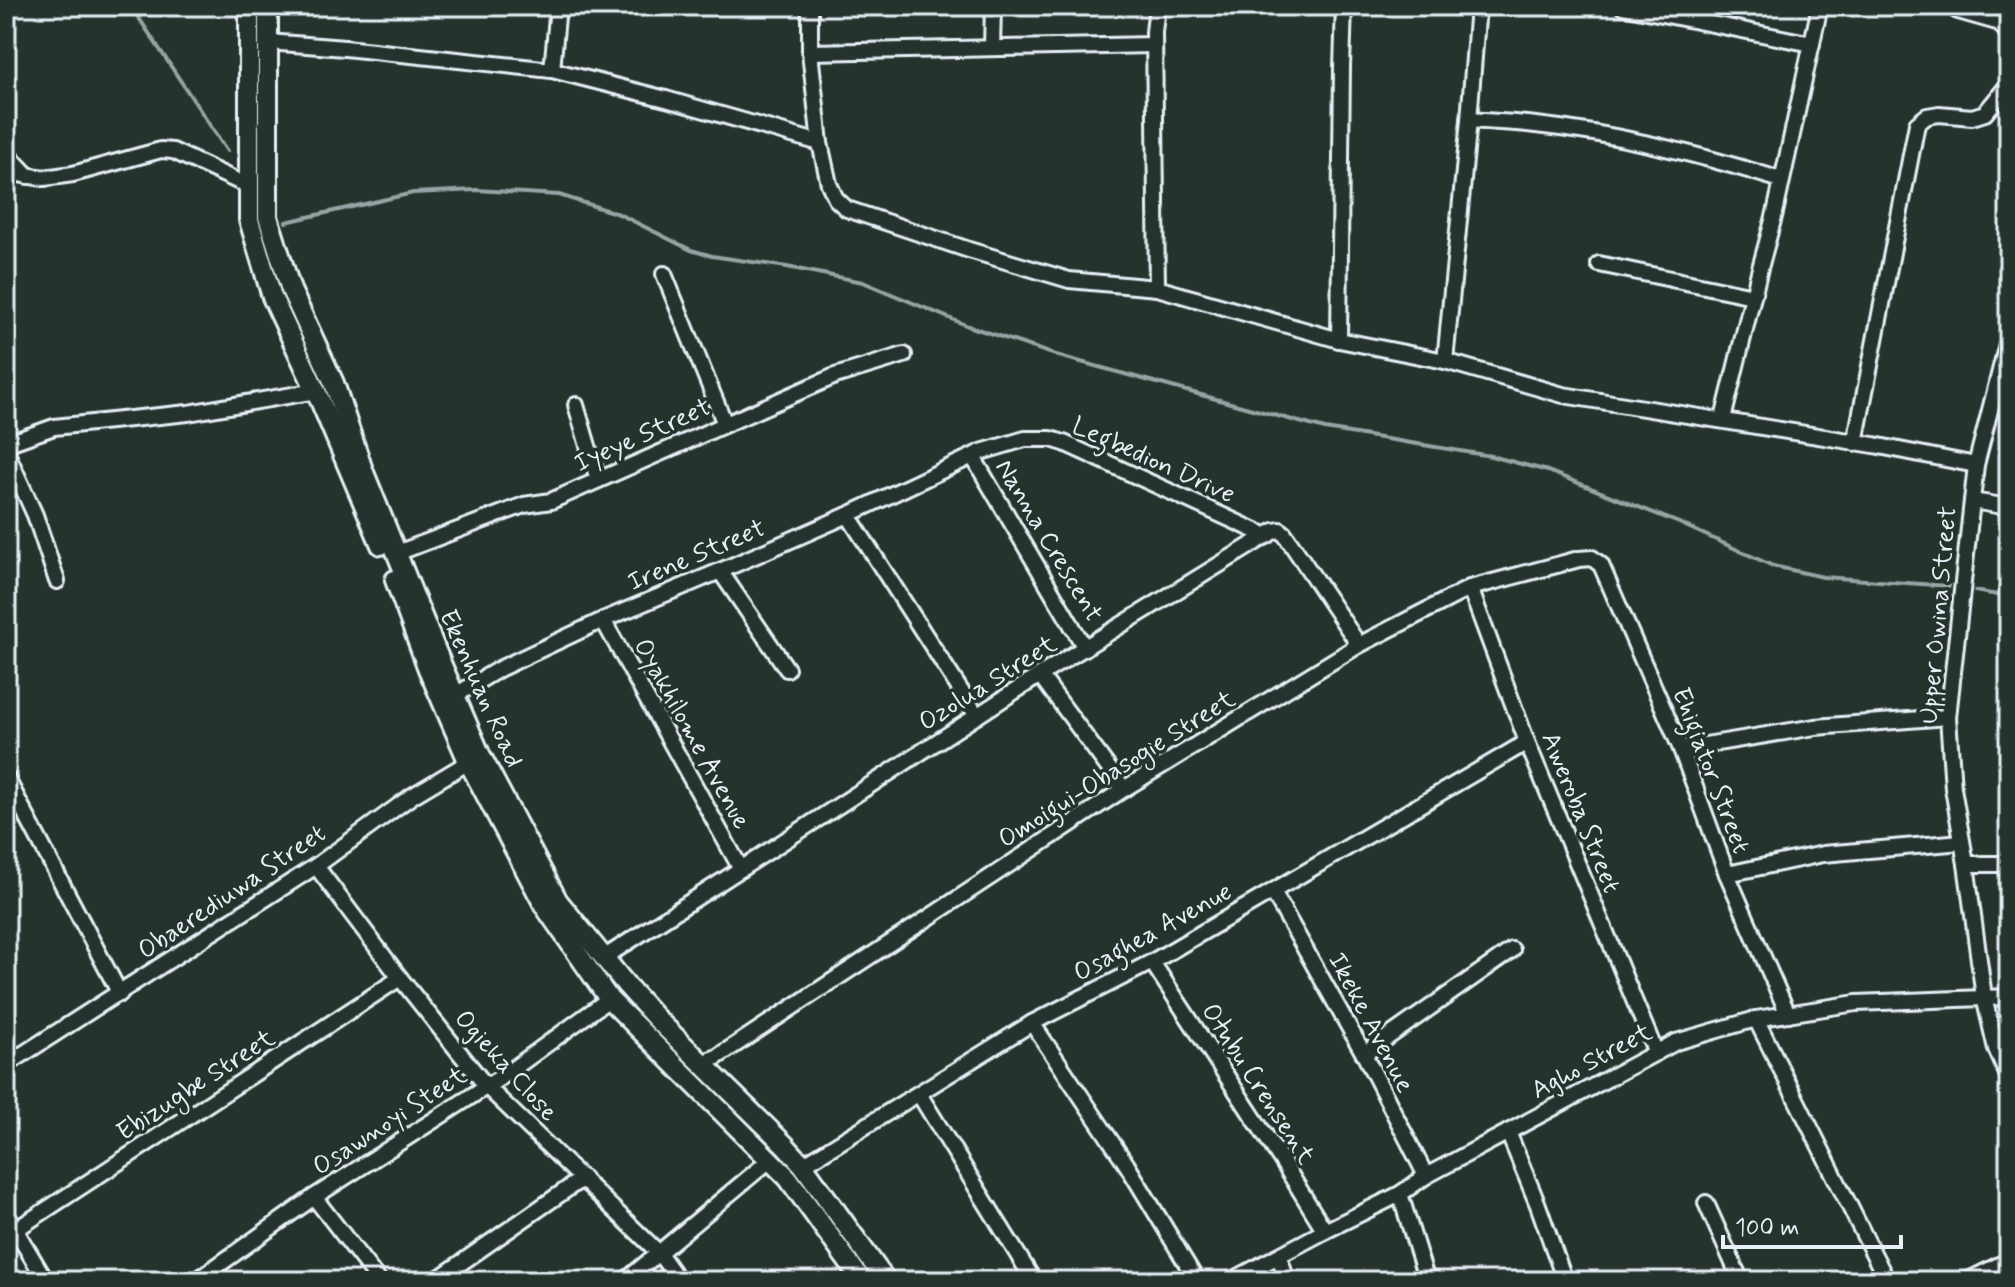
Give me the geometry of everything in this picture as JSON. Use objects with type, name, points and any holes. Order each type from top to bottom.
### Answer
[{"type":"main road","name":"Ekenhuan Road","points":[[249,6],[249,220],[272,297],[316,391],[474,758],[545,907],[609,999],[771,1159],[862,1281]]},
{"type":"main road","name":"Ekenhuan Road","points":[[268,6],[268,217],[291,290],[334,383],[363,470],[397,553],[449,700]]},
{"type":"main road","name":"Ekenhuan Road","points":[[474,758],[558,901],[636,996],[803,1165],[886,1281]]},
{"type":"street","points":[[552,70],[558,6]]},
{"type":"street","points":[[810,6],[810,52],[820,143],[829,184],[836,199],[847,209],[1069,280],[1157,288],[1339,340],[1445,361],[1563,395],[1723,419],[1976,465]]},
{"type":"street","points":[[992,48],[993,6]]},
{"type":"street","points":[[1157,6],[1154,45],[1157,288]]},
{"type":"street","points":[[1339,340],[1344,6]]},
{"type":"street","points":[[1445,361],[1478,6]]},
{"type":"street","points":[[1622,6],[1693,13],[1812,44]]},
{"type":"street","points":[[1723,419],[1775,213],[1820,6]]},
{"type":"street","points":[[1951,6],[1958,11],[2000,23],[2009,35]]},
{"type":"street","points":[[268,42],[552,70],[820,143]]},
{"type":"street","points":[[810,52],[1154,45]]},
{"type":"street","points":[[1855,443],[1917,124],[1927,116],[1939,114],[1972,117],[1985,113],[2009,84]]},
{"type":"street","points":[[1469,120],[1537,125],[1631,141],[1715,159],[1781,180]]},
{"type":"street","points":[[6,172],[44,178],[73,174],[161,150],[173,151],[248,186]]},
{"type":"street","points":[[6,152],[29,177]]},
{"type":"street","points":[[1599,264],[1753,296]]},
{"type":"street","points":[[664,274],[725,424]]},
{"type":"street","name":"Upper Owina Street","points":[[2009,336],[2006,363],[1976,465],[1948,717],[1953,788],[1984,997],[1996,1049],[2009,1078]]},
{"type":"street","name":"Iyeye Street","points":[[397,553],[524,505],[551,501],[835,376],[904,355]]},
{"type":"street","points":[[6,444],[54,427],[188,413],[316,391]]},
{"type":"street","points":[[576,405],[598,480]]},
{"type":"street","name":"Legbedion Drive","points":[[973,457],[1025,439],[1051,439],[1267,536]]},
{"type":"street","points":[[6,451],[35,515],[57,581]]},
{"type":"street","name":"Irene Street","points":[[449,700],[499,669],[603,620],[848,515],[973,457]]},
{"type":"street","name":"Nanna Crescent","points":[[973,457],[1085,648]]},
{"type":"street","points":[[1972,501],[2009,507]]},
{"type":"street","points":[[848,515],[977,716]]},
{"type":"street","points":[[1267,536],[1274,531],[1284,533],[1359,645]]},
{"type":"street","name":"Ozolua Street","points":[[605,957],[1040,675],[1267,536]]},
{"type":"street","name":"Ehigiator Street","points":[[1579,559],[1592,558],[1601,565],[1681,749],[1727,874],[1788,1014]]},
{"type":"street","name":"Omoigui-Obasogie Street","points":[[701,1063],[717,1057],[1124,789],[1359,645],[1470,588],[1579,559]]},
{"type":"street","points":[[720,571],[787,669]]},
{"type":"street","name":"Aweroba Street","points":[[1470,588],[1527,742],[1656,1053]]},
{"type":"street","name":"Oyakhilome Avenue","points":[[603,620],[741,869]]},
{"type":"street","points":[[1040,675],[1124,789]]},
{"type":"street","points":[[1681,749],[1815,727],[1948,717]]},
{"type":"street","name":"Osaghea Avenue","points":[[803,1165],[1032,1023],[1152,962],[1527,742]]},
{"type":"street","name":"Obaerediuwa Street","points":[[6,1065],[316,866],[412,796],[474,758]]},
{"type":"street","points":[[6,777],[120,994]]},
{"type":"street","points":[[1727,874],[1823,854],[1962,842]]},
{"type":"street","points":[[1966,864],[2009,864]]},
{"type":"street","name":"Ogieka Close","points":[[316,866],[486,1086],[659,1253],[679,1281]]},
{"type":"street","name":"Ikeke Avenue","points":[[1273,892],[1364,1054],[1426,1176]]},
{"type":"street","points":[[1364,1054],[1512,950]]},
{"type":"street","name":"Otubu Crensent","points":[[1152,962],[1325,1231]]},
{"type":"street","name":"Ebizugbe Street","points":[[11,1233],[400,978]]},
{"type":"street","name":"Agho Street","points":[[1231,1281],[1400,1194],[1426,1176],[1676,1042],[1756,1019],[1856,1003],[2009,997]]},
{"type":"street","name":"Osawnoyi Steet","points":[[196,1281],[215,1276],[314,1197],[506,1074],[609,999]]},
{"type":"street","points":[[1756,1019],[1887,1281]]},
{"type":"street","points":[[1032,1023],[1127,1165],[1197,1281]]},
{"type":"street","points":[[919,1094],[1034,1281]]},
{"type":"street","points":[[1508,1132],[1565,1281]]},
{"type":"street","points":[[625,1281],[771,1159]]},
{"type":"street","points":[[435,1281],[583,1178]]},
{"type":"street","points":[[1400,1194],[1427,1281]]},
{"type":"street","points":[[314,1197],[379,1281]]},
{"type":"street","points":[[1706,1203],[1741,1281]]},
{"type":"street","points":[[6,1214],[11,1233],[46,1281]]},
{"type":"street","points":[[1279,1256],[1287,1281]]},
{"type":"street","points":[[1967,1281],[2009,1260]]},
{"type":"waterway","points":[[131,6],[227,151]]},
{"type":"waterway","points":[[286,222],[413,193],[476,190],[559,195],[619,214],[691,250],[863,282],[968,326],[1059,356],[1325,429],[1491,456],[1548,471],[1679,523],[1773,566],[1823,577],[1949,586]]},
{"type":"waterway","points":[[1975,591],[2009,597]]}]
